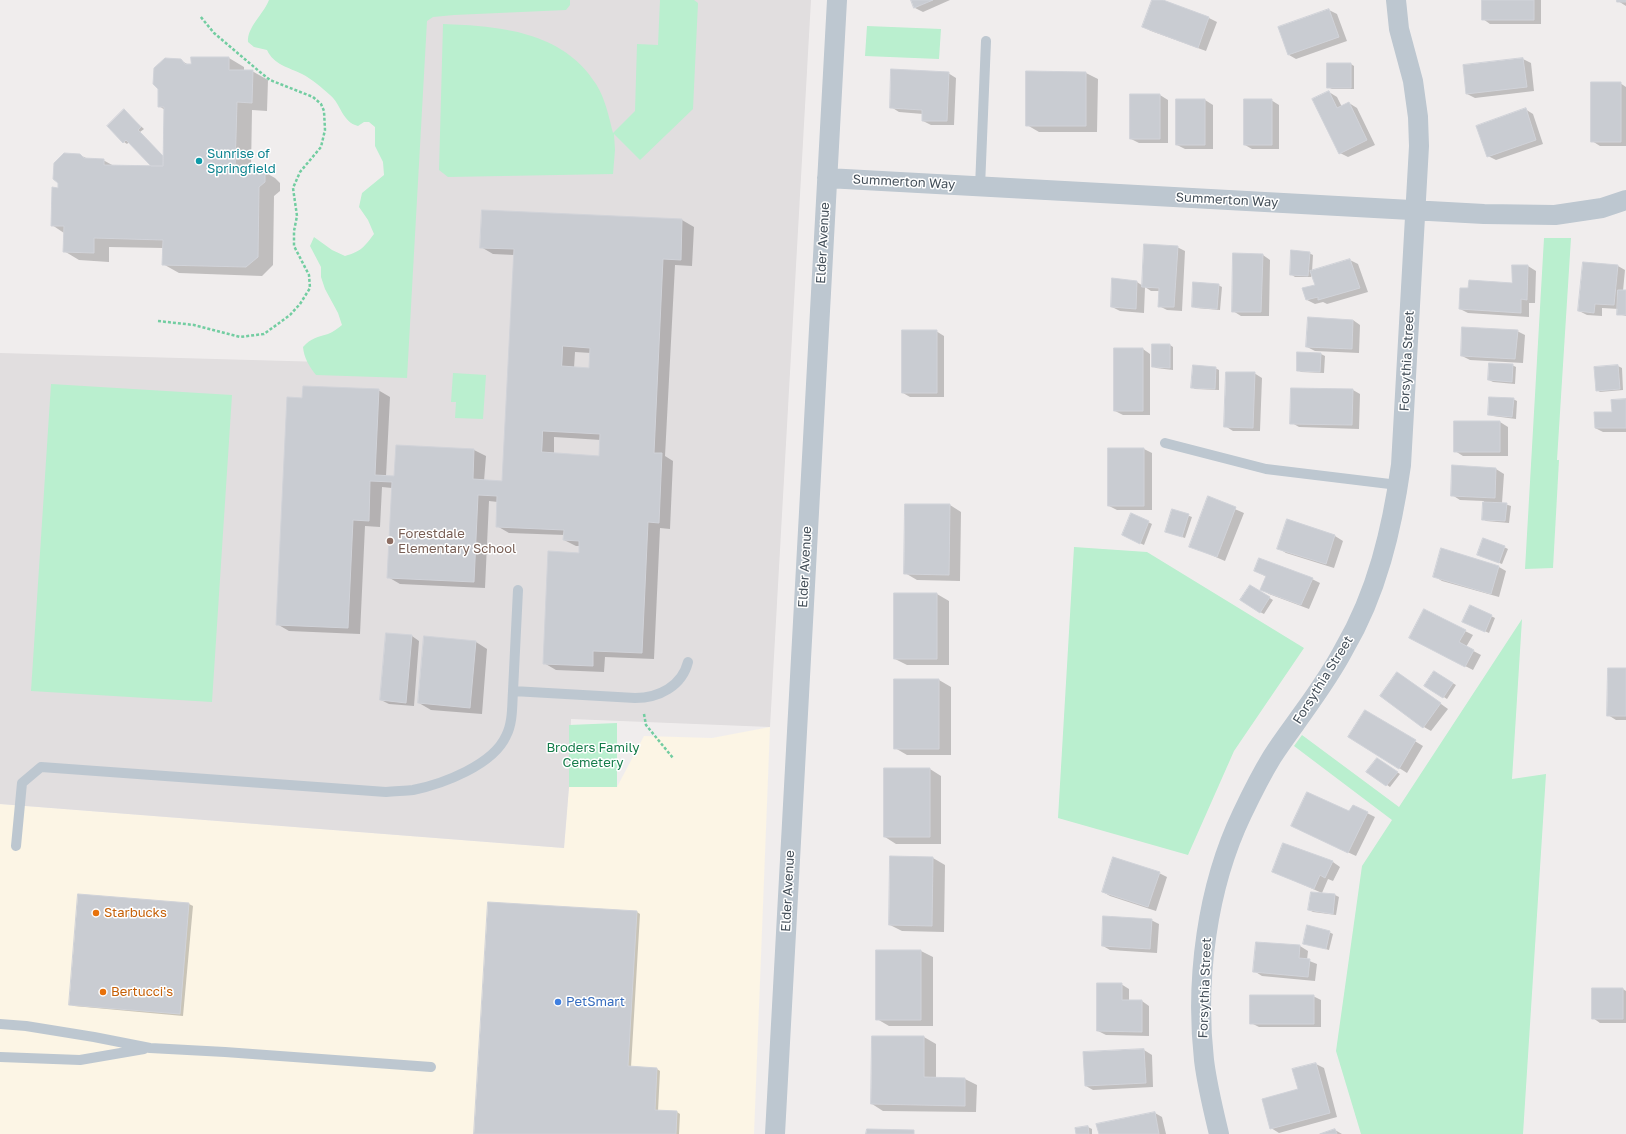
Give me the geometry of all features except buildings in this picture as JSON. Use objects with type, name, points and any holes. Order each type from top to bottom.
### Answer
[{"type":"street","name":"Elder Avenue","points":[[775,1134],[836,0]]},
{"type":"street","name":"Forsythia Street","points":[[1219,1134],[1207,1080],[1201,1020],[1204,954],[1209,920],[1218,881],[1228,847],[1242,815],[1269,763],[1323,685],[1345,648],[1369,598],[1384,552],[1394,513],[1401,465],[1419,146],[1418,117],[1413,81],[1399,29],[1396,0]]},
{"type":"street","name":"Summerton Way","points":[[827,178],[1416,211],[1555,215],[1602,208],[1626,200]]},
{"type":"lane","points":[[980,187],[986,41]]},
{"type":"lane","points":[[1165,443],[1266,469],[1398,485]]},
{"type":"lane","points":[[16,846],[22,783],[41,767],[386,792],[413,790],[469,770],[485,760],[497,749],[507,736],[513,691],[518,590]]},
{"type":"lane","points":[[513,691],[642,698],[660,694],[672,687],[680,679],[688,662]]},
{"type":"lane","points":[[0,1024],[26,1026],[150,1048],[432,1067]]},
{"type":"lane","points":[[0,1057],[80,1060],[150,1048]]},
{"type":"path","points":[[158,321],[194,325],[240,337],[264,334],[290,315],[300,304],[310,288],[309,275],[294,246],[294,231],[297,216],[293,188],[300,172],[320,147],[325,130],[324,112],[320,104],[313,97],[270,80],[214,33],[200,16]]},
{"type":"path","points":[[642,698],[646,725],[673,758]]},
{"type":"shaded area","name":"Forestdale Elementary School","points":[[409,0],[811,0],[770,727],[571,719],[569,787],[564,848],[0,804],[0,353],[396,364]]},
{"type":"shaded area","points":[[770,727],[754,1134],[0,1134],[0,804],[564,848],[569,787],[617,787],[644,736],[712,738]]},
{"type":"green space","points":[[269,0],[570,0],[570,5],[566,10],[454,15],[433,17],[427,21],[407,378],[316,375],[306,358],[303,347],[306,344],[315,338],[330,333],[342,325],[338,313],[325,289],[321,277],[321,267],[310,246],[314,237],[332,250],[345,256],[359,250],[368,242],[374,234],[368,220],[359,207],[362,193],[384,175],[383,162],[375,146],[375,127],[369,122],[364,122],[358,126],[348,121],[334,99],[317,84],[302,74],[277,62],[267,50],[254,47],[248,42],[250,31]]},
{"type":"green space","points":[[660,0],[694,0],[698,3],[693,109],[640,160],[614,134],[615,150],[613,174],[448,177],[439,170],[443,24],[507,30],[548,42],[566,53],[582,66],[599,89],[613,133],[635,111],[637,44],[658,45]]},
{"type":"green space","points":[[867,26],[941,29],[939,59],[865,56]]},
{"type":"green space","points":[[1544,238],[1571,238],[1557,460],[1559,460],[1553,568],[1525,569]]},
{"type":"green space","points":[[453,373],[486,375],[483,419],[455,418],[456,402],[451,402]]},
{"type":"green space","points":[[51,384],[232,395],[212,702],[31,691]]},
{"type":"green space","points":[[1074,547],[1147,552],[1304,648],[1234,751],[1188,855],[1058,818]]},
{"type":"green space","points":[[1522,619],[1512,779],[1546,774],[1523,1134],[1361,1134],[1336,1051],[1362,866],[1392,820],[1294,746],[1302,735],[1399,807]]},
{"type":"green space","name":"Broders Family Cemetery","points":[[617,723],[617,787],[569,787],[569,725]]},
{"type":"place","name":"Sunrise of Springfield","points":[[199,161]]},
{"type":"place","name":"Forestdale Elementary School","points":[[390,541]]},
{"type":"place","name":"Starbucks","points":[[96,913]]},
{"type":"place","name":"Bertucci's","points":[[103,992]]},
{"type":"place","name":"PetSmart","points":[[558,1002]]}]
